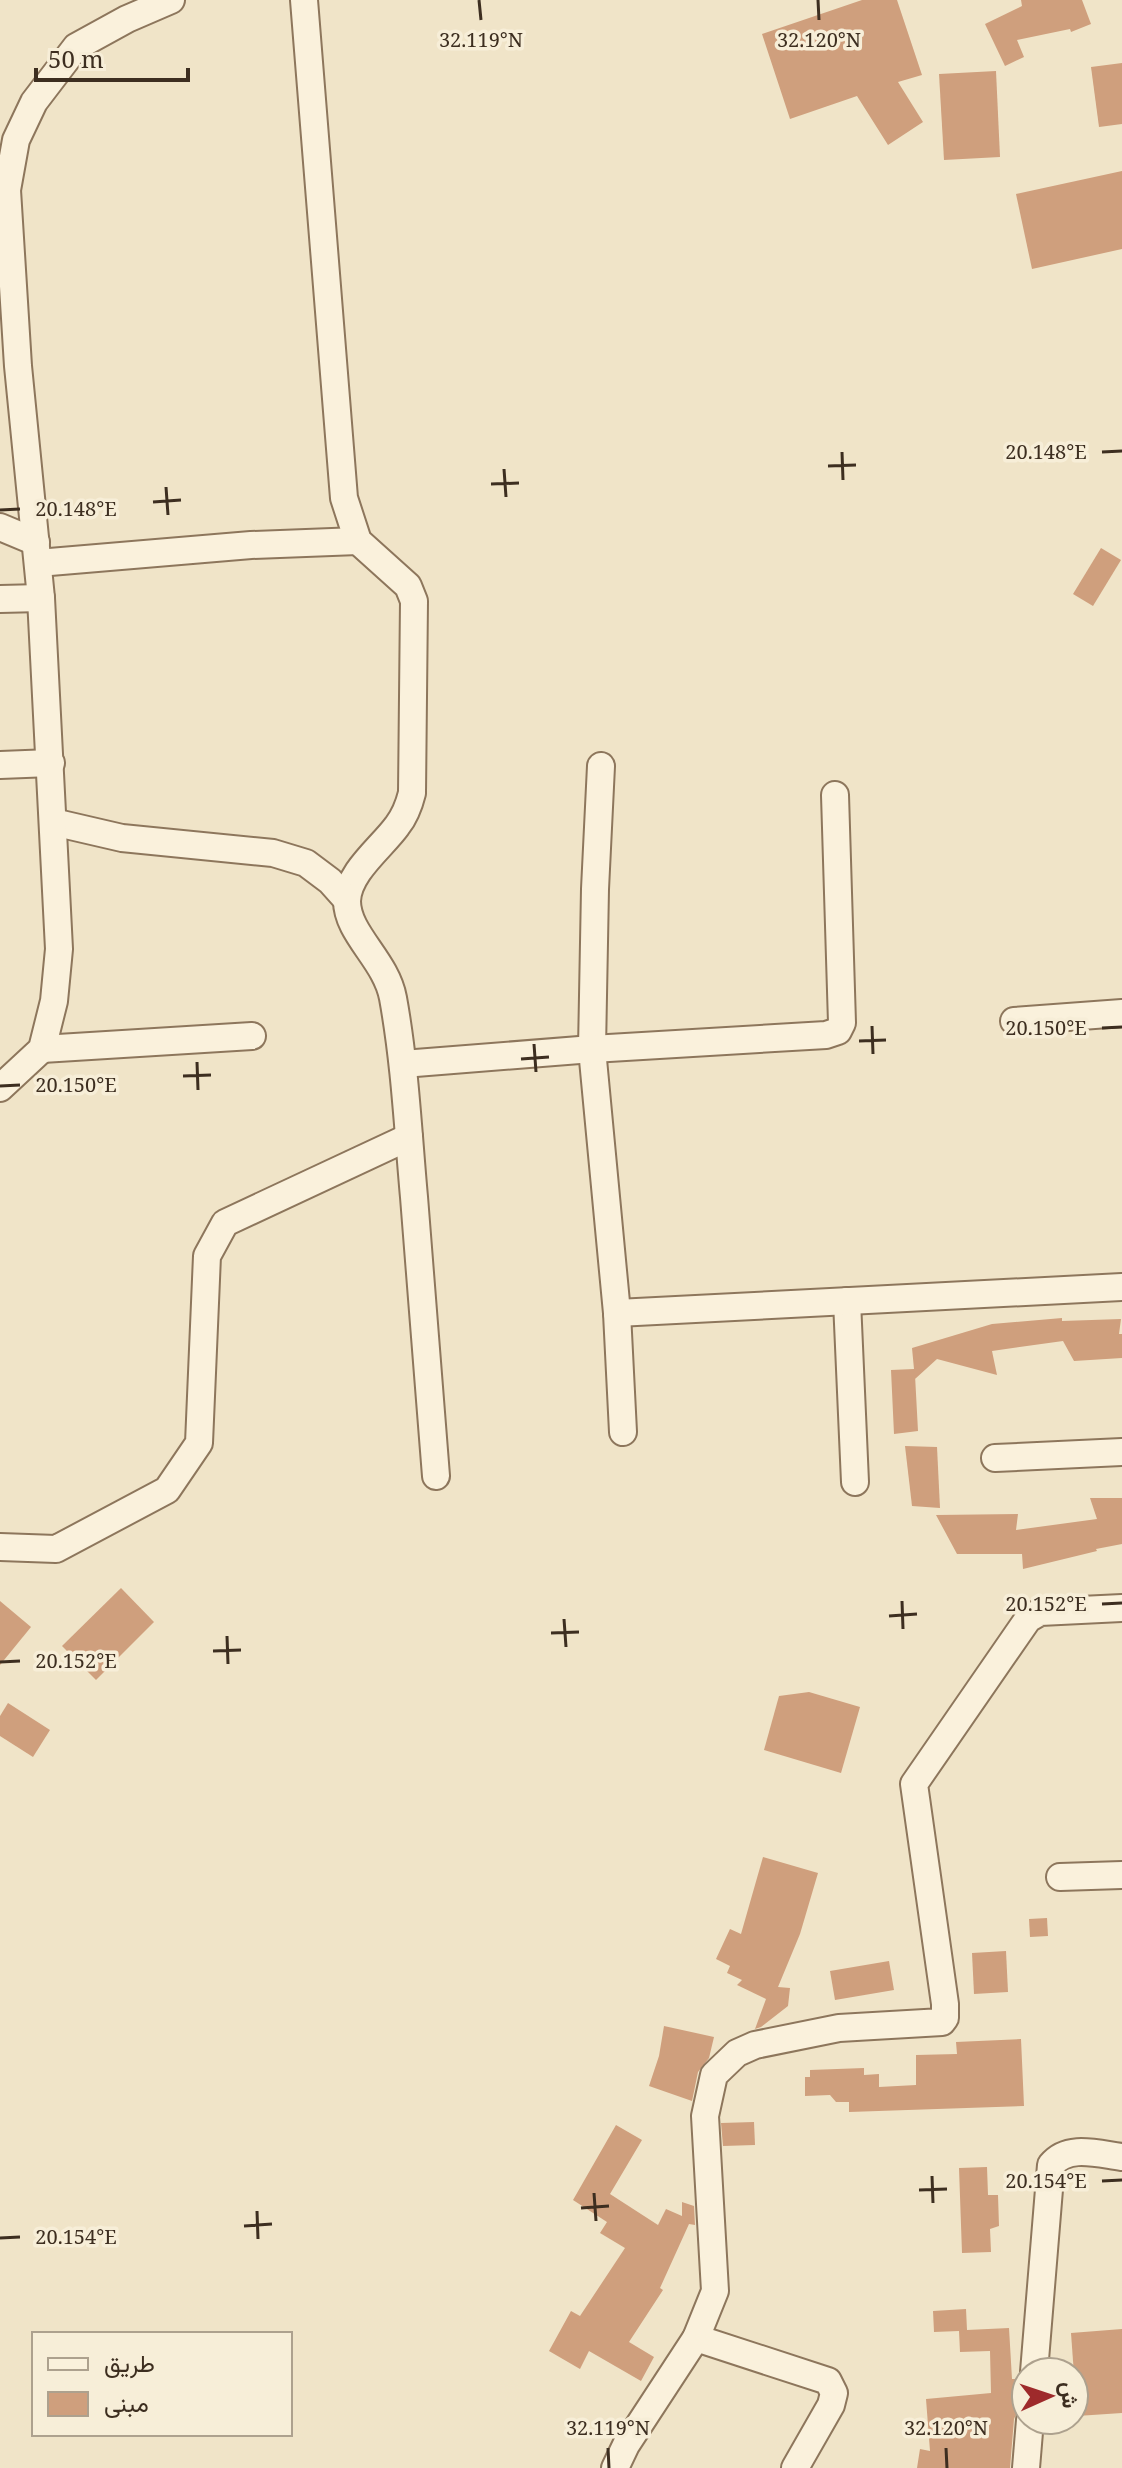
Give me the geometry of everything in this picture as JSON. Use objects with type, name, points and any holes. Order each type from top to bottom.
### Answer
[{"type":"street","points":[[0,1088],[42,1049],[54,1001],[59,949],[41,598],[18,366],[7,190],[16,140],[34,102],[76,47],[127,19],[171,0]]},
{"type":"street","points":[[304,0],[344,498],[358,541],[408,586],[414,601],[412,793],[397,827],[367,859],[351,886],[347,900],[352,925],[385,971],[392,994],[403,1064],[436,1476]]},
{"type":"street","points":[[0,527],[37,552],[358,541]]},
{"type":"street","points":[[0,599],[41,598]]},
{"type":"street","points":[[0,765],[51,763]]},
{"type":"street","points":[[601,766],[592,1049],[617,1313],[623,1432]]},
{"type":"street","points":[[403,1064],[826,1035],[838,1031],[842,1023],[835,795]]},
{"type":"street","points":[[53,822],[122,838],[273,853],[306,863],[330,881],[347,900]]},
{"type":"street","points":[[1014,1021],[1122,1013]]},
{"type":"street","points":[[42,1049],[252,1036]]},
{"type":"street","points":[[0,1547],[56,1549],[167,1490],[199,1443],[207,1256],[225,1223],[409,1137]]},
{"type":"street","points":[[617,1313],[1122,1287]]},
{"type":"street","points":[[847,1301],[855,1482]]},
{"type":"street","points":[[995,1458],[1122,1452]]},
{"type":"street","points":[[615,2468],[626,2445],[696,2338],[715,2291],[705,2116],[714,2075],[737,2053],[755,2045],[839,2028],[942,2022],[945,2004],[914,1784],[1028,1619],[1040,1612],[1122,1608]]},
{"type":"street","points":[[1060,1877],[1122,1875]]},
{"type":"street","points":[[1035,2356],[1051,2165],[1058,2156],[1070,2151],[1122,2157]]},
{"type":"street","points":[[696,2338],[828,2381],[834,2393],[831,2405],[795,2468]]},
{"type":"street","points":[[1026,2468],[1029,2436]]},
{"type":"building","points":[[862,0],[897,0],[922,75],[898,82],[923,122],[888,145],[857,96],[790,119],[762,34]]},
{"type":"building","points":[[1021,0],[1082,0],[1091,24],[1071,32],[1070,29],[1017,40],[1024,57],[1005,66],[985,24],[1022,6]]},
{"type":"building","points":[[1122,63],[1122,124],[1099,127],[1091,67]]},
{"type":"building","points":[[996,71],[1000,157],[944,160],[939,74]]},
{"type":"building","points":[[1122,171],[1122,249],[1032,269],[1016,194]]},
{"type":"building","points":[[1101,548],[1121,560],[1093,606],[1073,594]]},
{"type":"building","points":[[1062,1318],[1062,1321],[1121,1319],[1122,1358],[1074,1361],[1063,1341],[992,1351],[997,1375],[937,1359],[915,1379],[918,1431],[894,1434],[891,1370],[914,1369],[912,1348],[992,1324]]},
{"type":"building","points":[[905,1446],[937,1447],[940,1508],[912,1506]]},
{"type":"building","points":[[1090,1498],[1122,1498],[1122,1544],[1023,1569],[1022,1554],[957,1554],[936,1515],[1018,1514],[1016,1530],[1097,1519]]},
{"type":"building","points":[[121,1588],[154,1622],[96,1680],[62,1646]]},
{"type":"building","points":[[0,1601],[31,1627],[0,1665]]},
{"type":"building","points":[[809,1692],[860,1707],[841,1773],[764,1750],[779,1696]]},
{"type":"building","points":[[8,1703],[50,1730],[33,1757],[0,1736],[0,1716]]},
{"type":"building","points":[[763,1857],[818,1873],[800,1934],[778,1987],[790,1988],[788,2006],[755,2029],[766,1999],[737,1985],[742,1980],[727,1973],[730,1966],[716,1959],[730,1929],[741,1934]]},
{"type":"building","points":[[1047,1918],[1048,1936],[1030,1937],[1029,1919]]},
{"type":"building","points":[[1006,1951],[1008,1992],[974,1994],[972,1953]]},
{"type":"building","points":[[889,1961],[894,1990],[835,2000],[830,1971]]},
{"type":"building","points":[[664,2026],[714,2037],[709,2058],[698,2072],[692,2101],[649,2086],[659,2056]]},
{"type":"building","points":[[1021,2039],[1024,2106],[849,2112],[849,2102],[836,2102],[830,2095],[805,2096],[805,2077],[810,2077],[810,2070],[864,2068],[864,2075],[879,2074],[879,2087],[916,2085],[916,2055],[957,2054],[956,2042]]},
{"type":"building","points":[[754,2122],[755,2145],[723,2146],[721,2123]]},
{"type":"building","points":[[616,2125],[642,2140],[610,2194],[658,2225],[666,2209],[682,2216],[682,2202],[694,2206],[695,2225],[689,2224],[660,2288],[663,2290],[629,2342],[654,2357],[641,2381],[589,2351],[580,2369],[549,2351],[571,2311],[580,2316],[625,2248],[600,2233],[607,2222],[573,2200]]},
{"type":"building","points":[[987,2167],[988,2195],[998,2195],[999,2226],[990,2229],[991,2252],[962,2253],[959,2168]]},
{"type":"building","points":[[966,2309],[967,2330],[1009,2328],[1010,2436],[1013,2436],[1010,2468],[917,2468],[920,2449],[930,2451],[926,2399],[991,2393],[990,2351],[960,2352],[959,2331],[934,2332],[933,2311]]},
{"type":"building","points":[[1122,2329],[1122,2413],[1090,2415],[1090,2356],[1073,2356],[1071,2333]]}]
